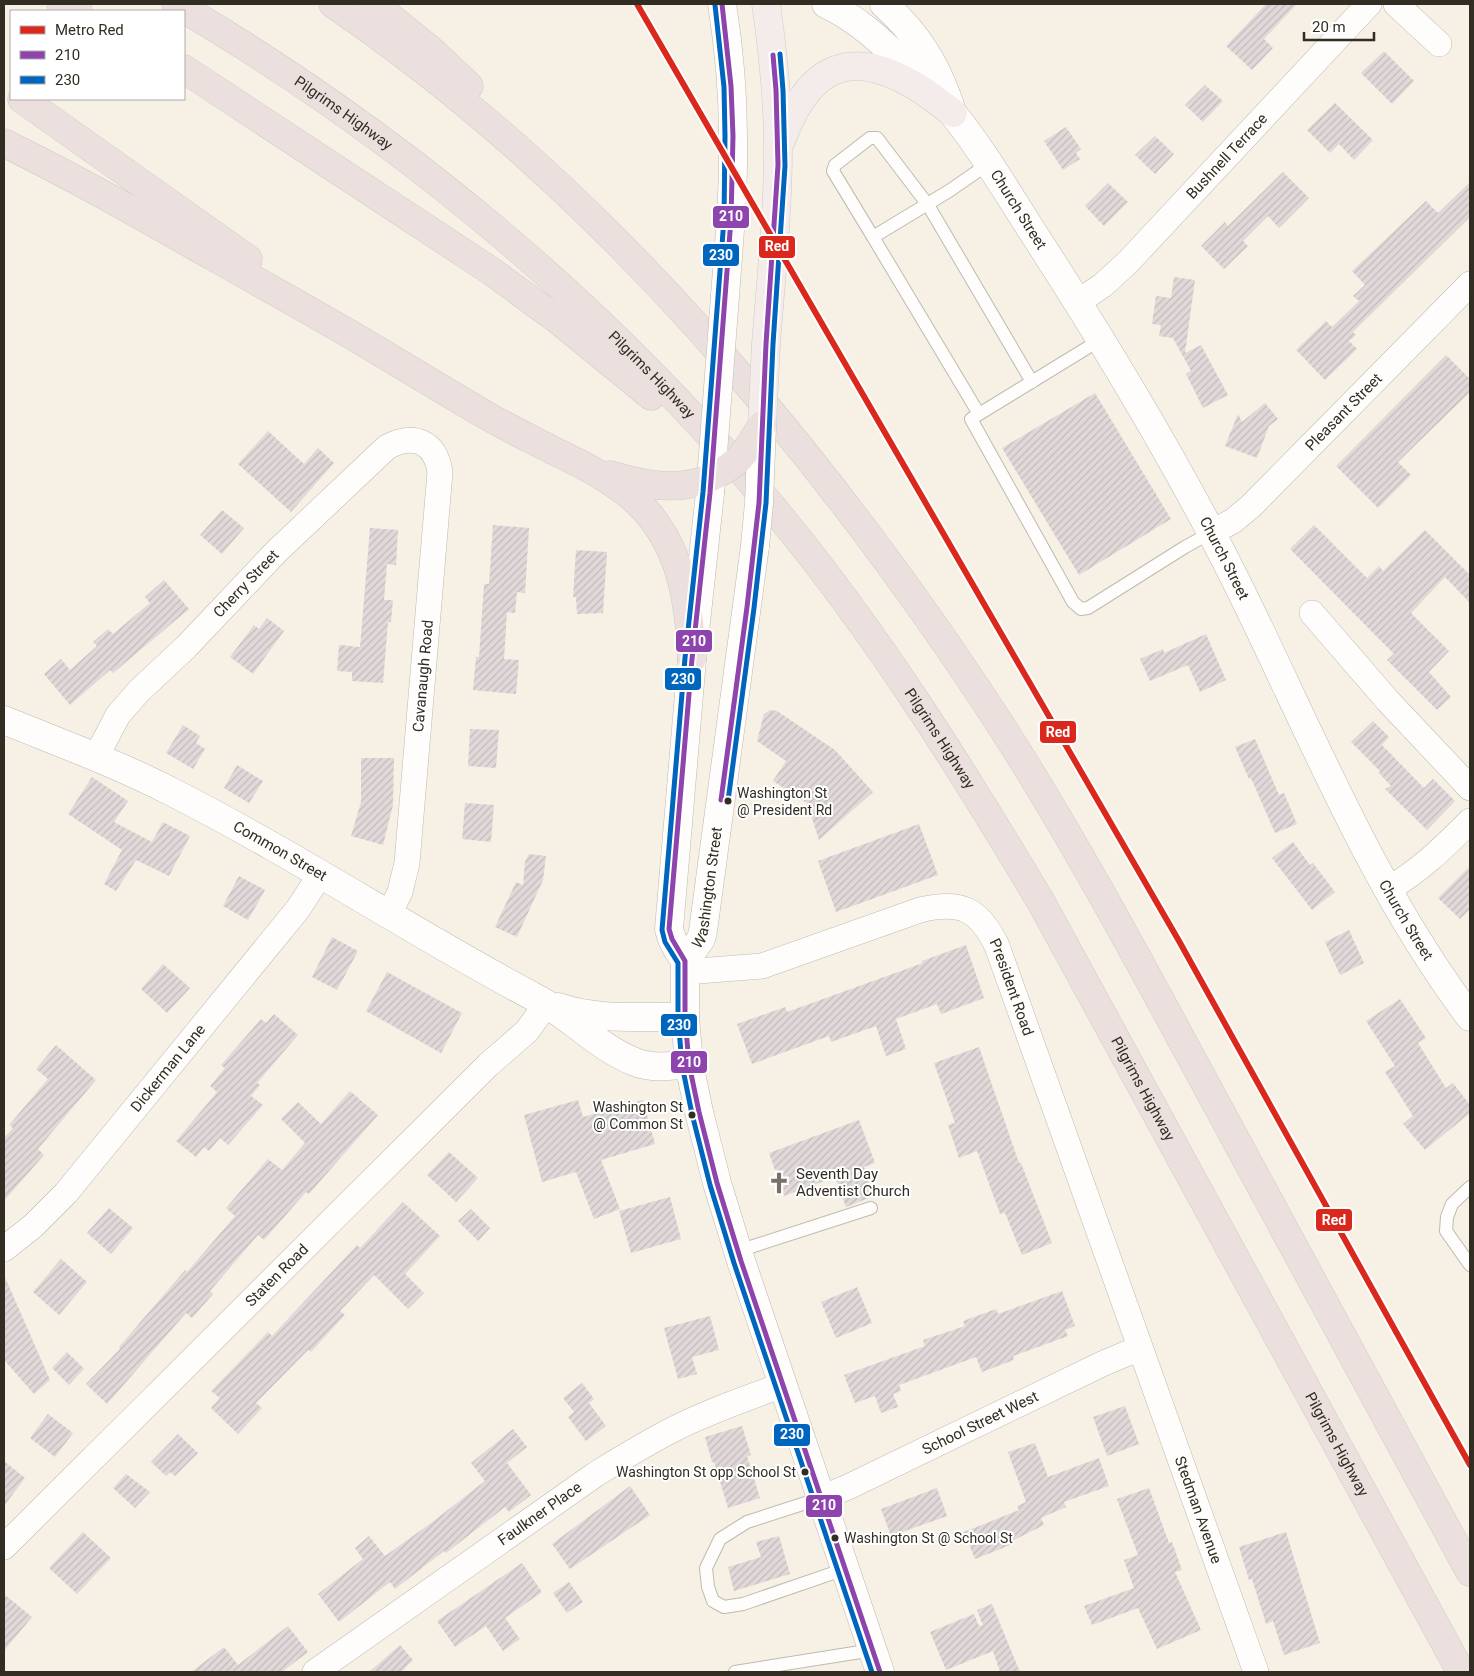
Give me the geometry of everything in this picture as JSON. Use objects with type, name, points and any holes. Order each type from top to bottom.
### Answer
[{"type":"highway","points":[[61,4],[76,10]]},
{"type":"highway","name":"Pilgrims Highway","points":[[176,4],[258,55],[328,102],[433,180],[507,240],[604,326],[695,418],[791,530],[855,614],[928,719],[998,830],[1063,941],[1461,1672]]},
{"type":"highway","points":[[333,4],[388,43],[473,111],[598,224]]},
{"type":"highway","points":[[374,4],[433,52],[483,100],[512,129],[598,224],[705,335],[797,444],[901,579],[997,720],[1106,902],[1470,1572]]},
{"type":"highway","points":[[185,70],[539,304],[621,370],[752,483]]},
{"type":"highway","points":[[23,100],[373,348]]},
{"type":"highway","points":[[4,143],[99,192],[373,348],[485,415],[583,465],[634,499],[654,520],[669,544],[682,576],[686,594],[692,659]]},
{"type":"highway","points":[[583,465],[653,486],[706,484],[740,458],[762,426]]},
{"type":"main road","name":"Washington Street","points":[[685,966],[669,929],[732,192],[733,136],[729,63],[722,4]]},
{"type":"main road","name":"Washington Street","points":[[685,966],[703,931],[755,546],[759,503],[778,147],[775,82],[766,4]]},
{"type":"main road","name":"Church Street","points":[[826,4],[850,16],[874,34],[952,113],[988,164],[1078,302],[1164,446],[1212,532],[1387,890],[1433,966],[1470,1018]]},
{"type":"main road","name":"Church Street","points":[[884,4],[908,27],[930,56],[952,113]]},
{"type":"main road","points":[[905,4],[930,56]]},
{"type":"main road","points":[[778,147],[801,97],[819,79],[845,66],[871,67],[890,73],[910,82],[952,113]]},
{"type":"main road","name":"Common Street","points":[[4,720],[96,757],[196,804],[482,968],[547,1003],[602,1044],[637,1062],[660,1067],[689,1064]]},
{"type":"main road","points":[[685,966],[685,1017],[689,1064],[713,1167],[738,1251],[876,1661]]},
{"type":"main road","name":"Common Street","points":[[547,1003],[583,1014],[685,1017]]},
{"type":"street","name":"Bushnell Terrace","points":[[1078,302],[1103,285],[1128,262],[1369,4]]},
{"type":"street","points":[[1396,4],[1439,44]]},
{"type":"street","name":"Pleasant Street","points":[[1212,532],[1233,520],[1251,506],[1470,284]]},
{"type":"street","name":"Cherry Street","points":[[96,757],[110,730],[127,704],[186,647],[277,551],[387,447],[403,440],[421,442]]},
{"type":"street","name":"Cavanaugh Road","points":[[388,914],[400,892],[408,855],[440,472],[435,455],[429,447],[421,442]]},
{"type":"street","points":[[1312,613],[1388,701],[1470,788]]},
{"type":"street","points":[[1387,890],[1431,860],[1470,821]]},
{"type":"street","name":"Dickerman Lane","points":[[4,1249],[33,1226],[66,1193],[298,909],[320,875]]},
{"type":"street","name":"President Road","points":[[685,966],[762,966],[931,907],[952,906],[963,908],[980,918],[997,946],[1140,1348]]},
{"type":"street","name":"Staten Road","points":[[4,1547],[488,1065],[527,1031],[547,1003]]},
{"type":"street","name":"School Street West","points":[[821,1498],[848,1487],[1104,1363],[1140,1348]]},
{"type":"street","name":"Stedman Avenue","points":[[1140,1348],[1256,1672]]},
{"type":"street","name":"Faulkner Place","points":[[315,1672],[596,1474],[637,1449],[678,1428],[727,1406],[783,1385]]},
{"type":"lane","points":[[979,414],[833,171],[835,165],[870,138],[877,138],[928,204],[1032,382]]},
{"type":"lane","points":[[873,237],[928,204],[988,164]]},
{"type":"lane","points":[[1100,340],[971,419],[1073,602],[1081,609],[1088,608],[1212,532]]},
{"type":"lane","points":[[1470,1187],[1452,1204],[1447,1217],[1446,1231],[1470,1265]]},
{"type":"lane","points":[[738,1251],[871,1208]]},
{"type":"lane","points":[[821,1498],[747,1522],[720,1539],[706,1568],[708,1587],[713,1601],[724,1607],[743,1604],[845,1569]]},
{"type":"lane","points":[[735,1672],[876,1661]]},
{"type":"building","points":[[1266,4],[1297,4],[1264,39],[1273,48],[1252,70],[1226,46]]},
{"type":"building","points":[[1384,51],[1414,81],[1392,104],[1361,73]]},
{"type":"building","points":[[1205,85],[1223,101],[1203,122],[1185,105]]},
{"type":"building","points":[[1335,103],[1373,140],[1354,160],[1339,144],[1330,153],[1307,130]]},
{"type":"building","points":[[1066,127],[1081,149],[1076,153],[1080,159],[1063,170],[1044,141]]},
{"type":"building","points":[[1155,136],[1174,154],[1155,174],[1135,155]]},
{"type":"building","points":[[1283,172],[1309,198],[1279,228],[1268,216],[1243,241],[1248,246],[1224,269],[1201,246],[1225,222],[1228,226]]},
{"type":"building","points":[[1470,182],[1470,217],[1353,332],[1356,335],[1349,341],[1357,349],[1325,380],[1296,350],[1326,321],[1332,327],[1359,301],[1353,296],[1365,285],[1352,271],[1426,201],[1438,213]]},
{"type":"building","points":[[1108,183],[1128,202],[1104,226],[1085,206]]},
{"type":"building","points":[[1174,277],[1195,280],[1185,353],[1201,345],[1228,395],[1203,408],[1186,374],[1191,371],[1173,338],[1159,336],[1161,325],[1152,324],[1156,296],[1171,298]]},
{"type":"building","points":[[1446,355],[1470,379],[1470,392],[1398,462],[1411,475],[1378,508],[1336,466]]},
{"type":"building","points":[[1095,393],[1171,519],[1079,575],[1002,448]]},
{"type":"building","points":[[1265,403],[1278,419],[1269,426],[1257,458],[1225,446],[1238,414],[1242,422]]},
{"type":"building","points":[[268,431],[304,464],[318,448],[334,463],[291,512],[238,464]]},
{"type":"building","points":[[222,510],[244,528],[222,554],[200,535]]},
{"type":"building","points":[[493,525],[529,528],[525,593],[517,592],[515,613],[507,612],[504,659],[519,660],[516,694],[473,690],[476,657],[479,657],[484,584],[489,584]]},
{"type":"building","points":[[1314,525],[1367,578],[1379,566],[1383,571],[1425,530],[1470,575],[1470,603],[1445,577],[1411,613],[1449,651],[1429,672],[1451,697],[1437,710],[1387,660],[1394,654],[1290,549]]},
{"type":"building","points":[[370,528],[398,530],[396,565],[387,564],[384,600],[393,600],[391,622],[388,622],[383,683],[352,681],[352,672],[337,671],[339,645],[360,647]]},
{"type":"building","points":[[576,550],[607,552],[603,613],[577,614],[576,597],[573,597]]},
{"type":"building","points":[[164,580],[189,609],[113,673],[110,670],[70,705],[44,674],[61,659],[70,670],[97,646],[93,642],[108,629],[113,634],[150,603],[145,597]]},
{"type":"building","points":[[267,618],[284,631],[253,674],[230,657],[254,625],[259,629]]},
{"type":"building","points":[[1206,634],[1226,680],[1200,692],[1188,665],[1150,681],[1140,659],[1163,649],[1164,653]]},
{"type":"building","points":[[770,710],[777,711],[835,750],[873,792],[819,840],[807,803],[773,781],[786,761],[757,741],[764,714]]},
{"type":"building","points":[[1373,721],[1389,737],[1382,745],[1424,788],[1433,779],[1455,801],[1427,830],[1385,789],[1391,786],[1379,773],[1380,771],[1351,742]]},
{"type":"building","points":[[183,725],[200,736],[196,743],[205,749],[193,769],[166,753]]},
{"type":"building","points":[[470,729],[499,730],[496,768],[468,766]]},
{"type":"building","points":[[1255,739],[1279,795],[1284,793],[1297,824],[1275,833],[1235,747]]},
{"type":"building","points":[[361,758],[394,758],[393,805],[383,845],[351,836],[361,802]]},
{"type":"building","points":[[237,765],[263,781],[249,803],[224,788]]},
{"type":"building","points":[[92,777],[128,801],[114,822],[152,842],[163,822],[190,836],[169,876],[136,860],[116,891],[104,884],[122,850],[68,814]]},
{"type":"building","points":[[465,803],[494,805],[491,842],[462,839]]},
{"type":"building","points":[[919,824],[938,875],[836,912],[818,861]]},
{"type":"building","points":[[1293,842],[1310,865],[1313,863],[1335,892],[1312,910],[1272,858]]},
{"type":"building","points":[[529,854],[546,856],[543,880],[517,937],[495,927],[516,882],[523,885],[525,862]]},
{"type":"building","points":[[1470,866],[1470,909],[1460,919],[1438,898]]},
{"type":"building","points":[[239,876],[265,890],[248,920],[223,906]]},
{"type":"building","points":[[1349,930],[1364,963],[1340,975],[1325,942]]},
{"type":"building","points":[[332,937],[358,951],[337,990],[312,977]]},
{"type":"building","points":[[966,945],[984,998],[941,1014],[937,1004],[896,1019],[906,1049],[886,1056],[876,1026],[831,1042],[829,1036],[752,1064],[737,1024],[785,1007],[787,1012],[923,963],[922,961]]},
{"type":"building","points":[[163,964],[190,988],[167,1013],[141,989]]},
{"type":"building","points":[[387,972],[462,1013],[441,1053],[366,1011]]},
{"type":"building","points":[[1400,999],[1426,1038],[1418,1043],[1446,1088],[1453,1083],[1470,1105],[1470,1113],[1425,1150],[1403,1124],[1413,1116],[1385,1072],[1395,1066],[1366,1021]]},
{"type":"building","points":[[274,1014],[298,1035],[257,1083],[260,1085],[251,1096],[263,1105],[228,1145],[220,1138],[209,1151],[204,1147],[196,1157],[176,1141],[217,1092],[210,1086],[225,1068],[221,1065],[261,1019],[266,1023]]},
{"type":"building","points":[[56,1045],[96,1080],[38,1149],[44,1155],[4,1201],[4,1138],[13,1128],[9,1125],[48,1079],[36,1069]]},
{"type":"building","points":[[979,1047],[1019,1163],[1021,1163],[1052,1243],[1022,1255],[1005,1213],[1000,1214],[977,1151],[959,1158],[948,1125],[955,1123],[934,1063]]},
{"type":"building","points":[[350,1091],[378,1115],[309,1194],[306,1192],[264,1240],[258,1235],[210,1291],[213,1294],[192,1318],[186,1313],[107,1404],[86,1384],[120,1349],[119,1347],[185,1270],[187,1272],[235,1216],[226,1208],[268,1159],[282,1170],[305,1143],[281,1119],[298,1102],[321,1124]]},
{"type":"building","points":[[578,1100],[583,1117],[643,1100],[655,1144],[601,1160],[620,1209],[594,1219],[576,1172],[542,1182],[524,1115]]},
{"type":"building","points":[[859,1120],[875,1163],[864,1167],[874,1196],[846,1207],[835,1177],[784,1196],[769,1153]]},
{"type":"building","points":[[449,1152],[478,1178],[456,1202],[427,1175]]},
{"type":"building","points":[[670,1197],[681,1239],[631,1253],[619,1211]]},
{"type":"building","points":[[403,1202],[440,1236],[405,1274],[424,1293],[408,1309],[374,1275],[340,1311],[345,1315],[311,1352],[308,1350],[256,1403],[262,1408],[238,1434],[211,1408],[220,1398],[211,1391],[268,1332],[272,1336],[357,1245],[360,1248]]},
{"type":"building","points":[[109,1208],[133,1228],[111,1254],[87,1233]]},
{"type":"building","points":[[471,1209],[490,1228],[478,1241],[458,1221]]},
{"type":"building","points":[[61,1259],[87,1282],[59,1315],[33,1292]]},
{"type":"building","points":[[4,1275],[50,1380],[34,1394],[4,1360]]},
{"type":"building","points":[[857,1287],[872,1323],[836,1338],[821,1302]]},
{"type":"building","points":[[1062,1291],[1075,1326],[1065,1330],[1068,1336],[1013,1356],[1014,1360],[982,1372],[976,1357],[899,1385],[901,1391],[893,1394],[898,1407],[881,1413],[875,1396],[855,1403],[844,1375],[925,1346],[923,1340],[965,1326],[963,1321],[996,1309],[998,1314]]},
{"type":"building","points":[[710,1316],[719,1350],[692,1357],[697,1374],[678,1379],[664,1328]]},
{"type":"building","points":[[67,1352],[84,1369],[69,1385],[52,1368]]},
{"type":"building","points":[[582,1383],[594,1399],[589,1403],[606,1426],[586,1441],[568,1417],[574,1412],[563,1398]]},
{"type":"building","points":[[1125,1406],[1139,1444],[1107,1456],[1093,1417]]},
{"type":"building","points":[[48,1414],[73,1433],[55,1457],[30,1438]]},
{"type":"building","points":[[742,1426],[751,1455],[747,1456],[760,1498],[728,1508],[705,1437]]},
{"type":"building","points":[[513,1429],[527,1447],[507,1463],[531,1495],[509,1512],[505,1507],[446,1553],[444,1551],[395,1589],[390,1582],[339,1622],[318,1594],[363,1559],[355,1548],[369,1536],[385,1556],[431,1523],[485,1481],[471,1463]]},
{"type":"building","points":[[178,1434],[198,1453],[175,1476],[170,1472],[166,1476],[151,1462]]},
{"type":"building","points":[[1035,1443],[1048,1477],[1099,1458],[1109,1486],[1064,1502],[1066,1507],[1041,1518],[1044,1525],[1012,1541],[1013,1544],[975,1559],[964,1532],[1019,1510],[1017,1506],[1026,1502],[1008,1452]]},
{"type":"building","points":[[4,1461],[25,1478],[4,1506]]},
{"type":"building","points":[[126,1474],[150,1492],[135,1508],[113,1488]]},
{"type":"building","points":[[630,1486],[650,1515],[570,1569],[552,1544]]},
{"type":"building","points":[[937,1488],[947,1516],[891,1536],[881,1509]]},
{"type":"building","points":[[1149,1488],[1169,1543],[1172,1542],[1182,1570],[1175,1572],[1201,1630],[1157,1649],[1138,1608],[1092,1625],[1084,1606],[1134,1588],[1124,1560],[1138,1555],[1117,1499]]},
{"type":"building","points":[[83,1532],[111,1558],[77,1594],[49,1568]]},
{"type":"building","points":[[1286,1532],[1320,1643],[1284,1655],[1273,1621],[1266,1624],[1252,1579],[1249,1580],[1239,1547]]},
{"type":"building","points":[[779,1536],[790,1574],[734,1591],[728,1567],[761,1557],[756,1542]]},
{"type":"building","points":[[522,1563],[542,1592],[505,1618],[520,1639],[503,1651],[486,1626],[455,1647],[437,1621]]},
{"type":"building","points":[[569,1582],[583,1602],[567,1613],[553,1593]]},
{"type":"building","points":[[4,1594],[32,1617],[4,1651]]},
{"type":"building","points":[[992,1604],[1020,1672],[1000,1672],[993,1651],[946,1670],[930,1632],[974,1614],[979,1626],[983,1625],[977,1610]]},
{"type":"building","points":[[288,1626],[308,1652],[282,1672],[191,1672],[224,1647],[238,1665]]},
{"type":"building","points":[[400,1645],[413,1660],[401,1672],[369,1672]]},
{"type":"metro line","name":"Red","points":[[637,4],[1179,941],[1470,1465]]},
{"type":"transit line","name":"210","points":[[722,4],[731,86],[733,136],[731,219],[710,493],[692,659],[669,929],[672,939],[685,961],[685,1017],[689,1064],[717,1183],[741,1261],[880,1672]]},
{"type":"transit line","name":"230","points":[[715,5],[724,87],[724,219],[703,492],[685,658],[662,930],[665,942],[678,963],[678,1017],[682,1065],[710,1185],[734,1263],[872,1672]]},
{"type":"transit line","name":"230","points":[[728,801],[766,503],[773,344],[785,166],[780,54]]},
{"type":"transit line","name":"210","points":[[721,800],[759,503],[766,344],[778,165],[773,55]]},
{"type":"place","name":"Washington St @ President Rd","points":[[728,801]]},
{"type":"place","name":"Washington St @ Common St","points":[[692,1115]]},
{"type":"place","name":"Seventh Day Adventist Church","points":[[779,1183]]},
{"type":"place","name":"Washington St opp School St","points":[[805,1472]]},
{"type":"place","name":"Washington St @ School St","points":[[835,1538]]}]
